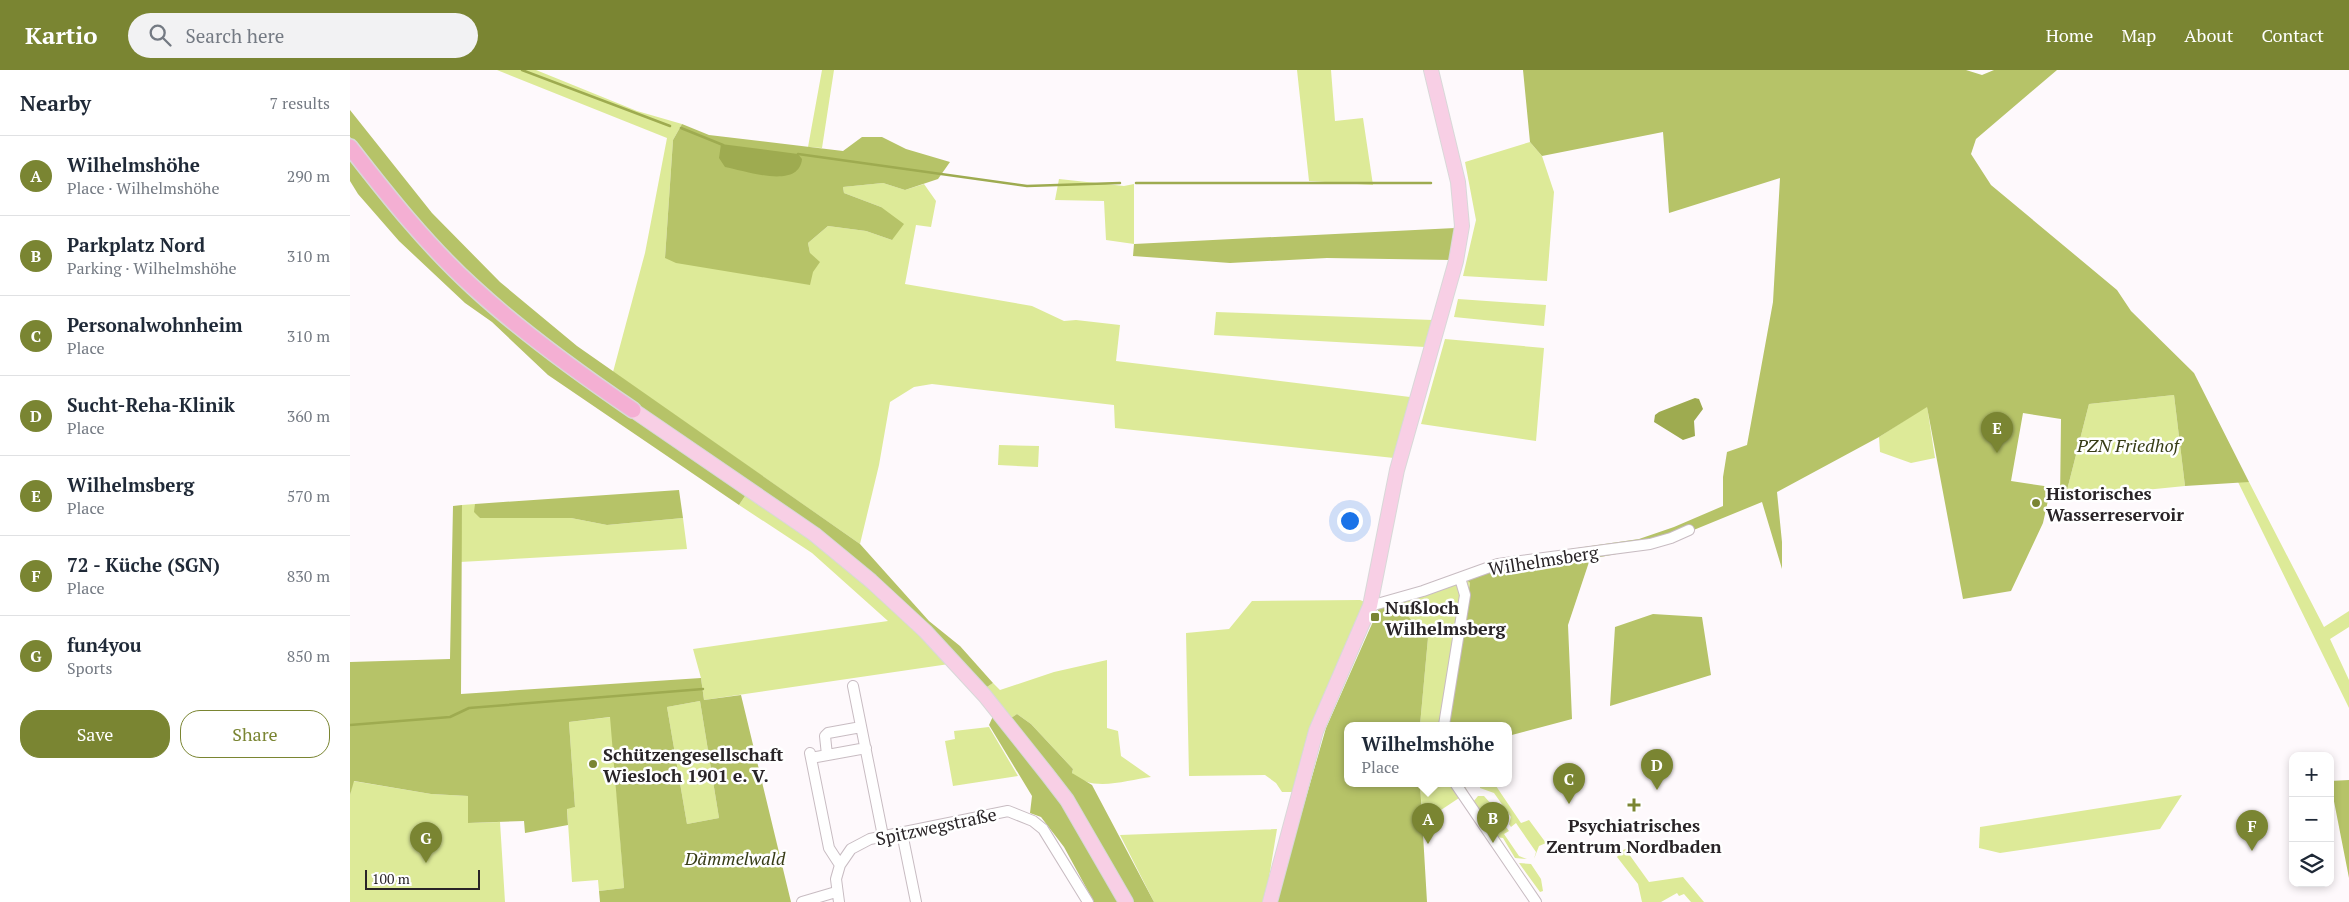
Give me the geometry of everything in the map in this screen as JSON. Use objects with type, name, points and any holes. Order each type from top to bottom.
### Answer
[{"type":"highway","points":[[350,147],[394,202],[473,287],[562,362],[633,410]]},
{"type":"main road","points":[[1270,902],[1316,731],[1370,606],[1397,470],[1456,261],[1462,226],[1458,182],[1432,70]]},
{"type":"main road","points":[[633,410],[814,534],[871,581],[924,631],[985,696],[1067,800],[1126,902]]},
{"type":"street","name":"Wilhelmsberg","points":[[1370,606],[1393,601],[1498,564],[1650,544],[1689,530]]},
{"type":"street","points":[[1444,722],[1465,596],[1460,578]]},
{"type":"street","points":[[854,686],[883,836]]},
{"type":"street","points":[[827,755],[825,736],[861,727]]},
{"type":"street","points":[[802,902],[837,897],[836,879],[840,865],[829,848],[811,756],[866,748]]},
{"type":"street","points":[[1458,787],[1534,898]]},
{"type":"street","name":"Spitzwegstraße","points":[[840,865],[850,849],[860,842],[1001,812],[1018,813],[1043,829],[1088,902]]},
{"type":"street","points":[[902,833],[916,902]]},
{"type":"green space","points":[[497,70],[536,70],[637,111],[682,124],[673,140],[665,258],[810,253],[808,243],[828,226],[866,231],[892,240],[881,207],[844,193],[843,187],[883,183],[905,190],[924,184],[936,201],[931,227],[916,225],[905,284],[1032,306],[1064,321],[1076,320],[1120,325],[1116,361],[1410,397],[1394,458],[1115,428],[1114,405],[932,384],[914,387],[890,402],[879,465],[860,544],[613,372],[645,253],[667,138]]},
{"type":"green space","points":[[822,70],[834,70],[822,148],[808,147]]},
{"type":"green space","points":[[1297,70],[1331,70],[1335,121],[1363,118],[1373,185],[1309,181]]},
{"type":"green space","points":[[1523,70],[1966,70],[1982,75],[1994,70],[2057,70],[1976,139],[1971,154],[1991,185],[2117,290],[2131,311],[2194,373],[2249,482],[2185,486],[2174,395],[2089,404],[2065,498],[2060,502],[2061,419],[2023,413],[2011,481],[2051,487],[2043,523],[2011,591],[1963,599],[1927,407],[1879,437],[1777,492],[1782,542],[1782,569],[1762,502],[1679,536],[1669,544],[1590,559],[1568,625],[1572,719],[1512,735],[1512,722],[1447,722],[1470,583],[1459,573],[1494,560],[1639,539],[1674,527],[1723,506],[1723,477],[1727,452],[1747,445],[1773,302],[1780,178],[1669,213],[1663,132],[1542,156],[1530,142]]},
{"type":"green space","points":[[350,110],[432,213],[500,282],[577,346],[860,544],[929,621],[960,646],[993,683],[987,687],[930,629],[642,410],[538,336],[444,251],[366,159],[350,137]]},
{"type":"green space","points":[[682,124],[709,135],[843,151],[862,137],[882,137],[906,149],[950,162],[938,179],[905,190],[883,183],[843,187],[844,193],[881,207],[904,224],[892,240],[866,231],[828,226],[808,243],[810,253],[820,262],[813,272],[810,285],[676,263],[665,258],[673,140]]},
{"type":"green space","points":[[1530,142],[1542,156],[1554,192],[1547,281],[1463,276],[1476,220],[1465,162]]},
{"type":"green space","points":[[350,156],[520,336],[570,376],[747,493],[739,505],[548,375],[492,322],[465,303],[399,241],[358,194],[350,181]]},
{"type":"green space","points":[[1059,179],[1124,186],[1134,184],[1134,244],[1106,240],[1104,201],[1055,200]]},
{"type":"green space","points":[[1455,228],[1451,260],[1327,258],[1230,263],[1133,256],[1134,244]]},
{"type":"green space","points":[[1458,299],[1546,305],[1544,326],[1454,317]]},
{"type":"green space","points":[[1216,312],[1433,320],[1425,347],[1214,335]]},
{"type":"green space","points":[[1445,339],[1544,348],[1536,441],[1421,424]]},
{"type":"green space","name":"PZN Friedhof","points":[[2174,395],[2185,486],[2065,498],[2089,404]]},
{"type":"green space","points":[[1927,406],[1935,458],[1911,463],[1880,452],[1879,437]]},
{"type":"green space","points":[[999,445],[1039,446],[1038,467],[998,465]]},
{"type":"green space","points":[[2238,482],[2249,482],[2324,627],[2349,611],[2349,627],[2330,639],[2349,680],[2349,708]]},
{"type":"green space","points":[[679,490],[683,518],[607,525],[571,518],[480,518],[474,512],[475,504]]},
{"type":"green space","points":[[747,493],[852,574],[949,664],[704,700],[701,678],[693,649],[888,621],[812,553],[739,505]]},
{"type":"green space","points":[[475,504],[480,518],[571,518],[607,525],[683,518],[687,549],[460,562],[462,505]]},
{"type":"green space","name":"Dämmelwald","points":[[462,505],[461,694],[701,678],[704,700],[741,695],[791,902],[600,902],[599,891],[624,888],[610,717],[569,722],[575,807],[567,809],[568,825],[525,833],[524,821],[468,823],[468,796],[431,794],[354,781],[350,795],[350,662],[450,659],[453,506]],"holes":[[[700,701],[719,818],[687,824],[667,707]]]},
{"type":"green space","points":[[1459,573],[1470,583],[1447,722],[1420,722],[1428,638],[1397,604]]},
{"type":"green space","points":[[1360,600],[1365,602],[1352,636],[1323,697],[1292,792],[1282,792],[1276,783],[1265,775],[1189,776],[1186,633],[1229,629],[1252,601]]},
{"type":"green space","points":[[1397,604],[1428,638],[1420,722],[1344,722],[1344,787],[1420,787],[1427,902],[1276,902],[1326,728],[1379,608]]},
{"type":"green space","points":[[1653,614],[1702,617],[1711,675],[1610,706],[1615,627]]},
{"type":"green space","points":[[1107,660],[1107,728],[1118,731],[1121,756],[1151,777],[1110,784],[1099,784],[1080,779],[1072,773],[1073,769],[1031,724],[1017,714],[1011,718],[987,687],[993,683],[1000,690],[1054,672]]},
{"type":"green space","points":[[700,701],[719,818],[687,824],[667,707]]},
{"type":"green space","points":[[994,714],[1063,807],[1121,902],[1094,902],[1064,847],[1041,817],[1030,813],[1032,796],[989,725]]},
{"type":"green space","points":[[1017,714],[1031,724],[1073,769],[1072,773],[1092,785],[1154,902],[1131,902],[1028,739],[1011,718]]},
{"type":"green space","name":"Schützengesellschaft Wiesloch 1901 e. V.","points":[[611,717],[624,888],[599,891],[598,880],[572,882],[567,808],[575,807],[569,722]]},
{"type":"green space","points":[[989,727],[1018,776],[953,786],[945,741],[955,739],[954,731]]},
{"type":"green space","points":[[2349,780],[2349,878],[2334,801],[2334,781]]},
{"type":"green space","points":[[353,781],[431,794],[468,796],[468,823],[500,822],[505,902],[350,902],[350,795]]},
{"type":"green space","points":[[1420,787],[1465,787],[1468,792],[1435,814],[1422,814]]},
{"type":"green space","points":[[1497,787],[1521,823],[1529,820],[1546,843],[1539,846],[1534,859],[1536,852],[1516,823],[1511,827],[1509,824],[1511,817],[1494,793],[1480,788]]},
{"type":"green space","points":[[2182,795],[2160,829],[2000,853],[1979,848],[1980,827]]},
{"type":"green space","points":[[1478,796],[1484,796],[1492,805],[1487,809],[1498,825],[1506,827],[1509,831],[1504,834],[1519,856],[1527,859],[1515,858],[1503,838],[1496,837],[1492,833],[1497,829],[1486,813],[1479,813],[1473,802]]},
{"type":"green space","points":[[1277,829],[1265,902],[1154,902],[1120,835]]},
{"type":"green space","points":[[1630,847],[1626,850],[1649,882],[1683,877],[1704,902],[1691,902],[1684,894],[1679,896],[1677,893],[1661,902],[1642,902],[1638,884],[1617,857],[1623,850]]},
{"type":"green space","points":[[1519,863],[1531,864],[1541,879],[1543,891],[1540,892]]},
{"type":"shaded area","points":[[721,144],[798,154],[802,159],[799,168],[792,174],[770,176],[758,174],[725,167],[719,158]]},
{"type":"shaded area","points":[[1695,398],[1699,399],[1703,409],[1694,421],[1695,436],[1683,440],[1654,422],[1655,415],[1659,412]]},
{"type":"waterway","points":[[522,70],[670,126]]},
{"type":"waterway","points":[[681,128],[723,145]]},
{"type":"waterway","points":[[798,154],[1027,186],[1120,183]]},
{"type":"waterway","points":[[1136,183],[1431,183]]},
{"type":"waterway","points":[[350,725],[450,717],[469,708],[703,689]]},
{"type":"place","name":"Wilhelmsberg","points":[[1997,453]]},
{"type":"place","name":"Historisches Wasserreservoir","points":[[2036,503]]},
{"type":"place","name":"Nußloch Wilhelmsberg","points":[[1375,617]]},
{"type":"place","name":"Schützengesellschaft Wiesloch 1901 e. V.","points":[[593,764]]},
{"type":"place","name":"Sucht-Reha-Klinik","points":[[1657,790]]},
{"type":"place","name":"Personalwohnheim","points":[[1569,804]]},
{"type":"place","name":"Psychiatrisches Zentrum Nordbaden","points":[[1634,805]]},
{"type":"place","name":"Parkplatz Nord","points":[[1493,843]]},
{"type":"place","name":"Wilhelmshöhe","points":[[1428,844]]},
{"type":"place","name":"72 - Küche (SGN)","points":[[2252,851]]},
{"type":"place","name":"fun4you","points":[[426,863]]}]
